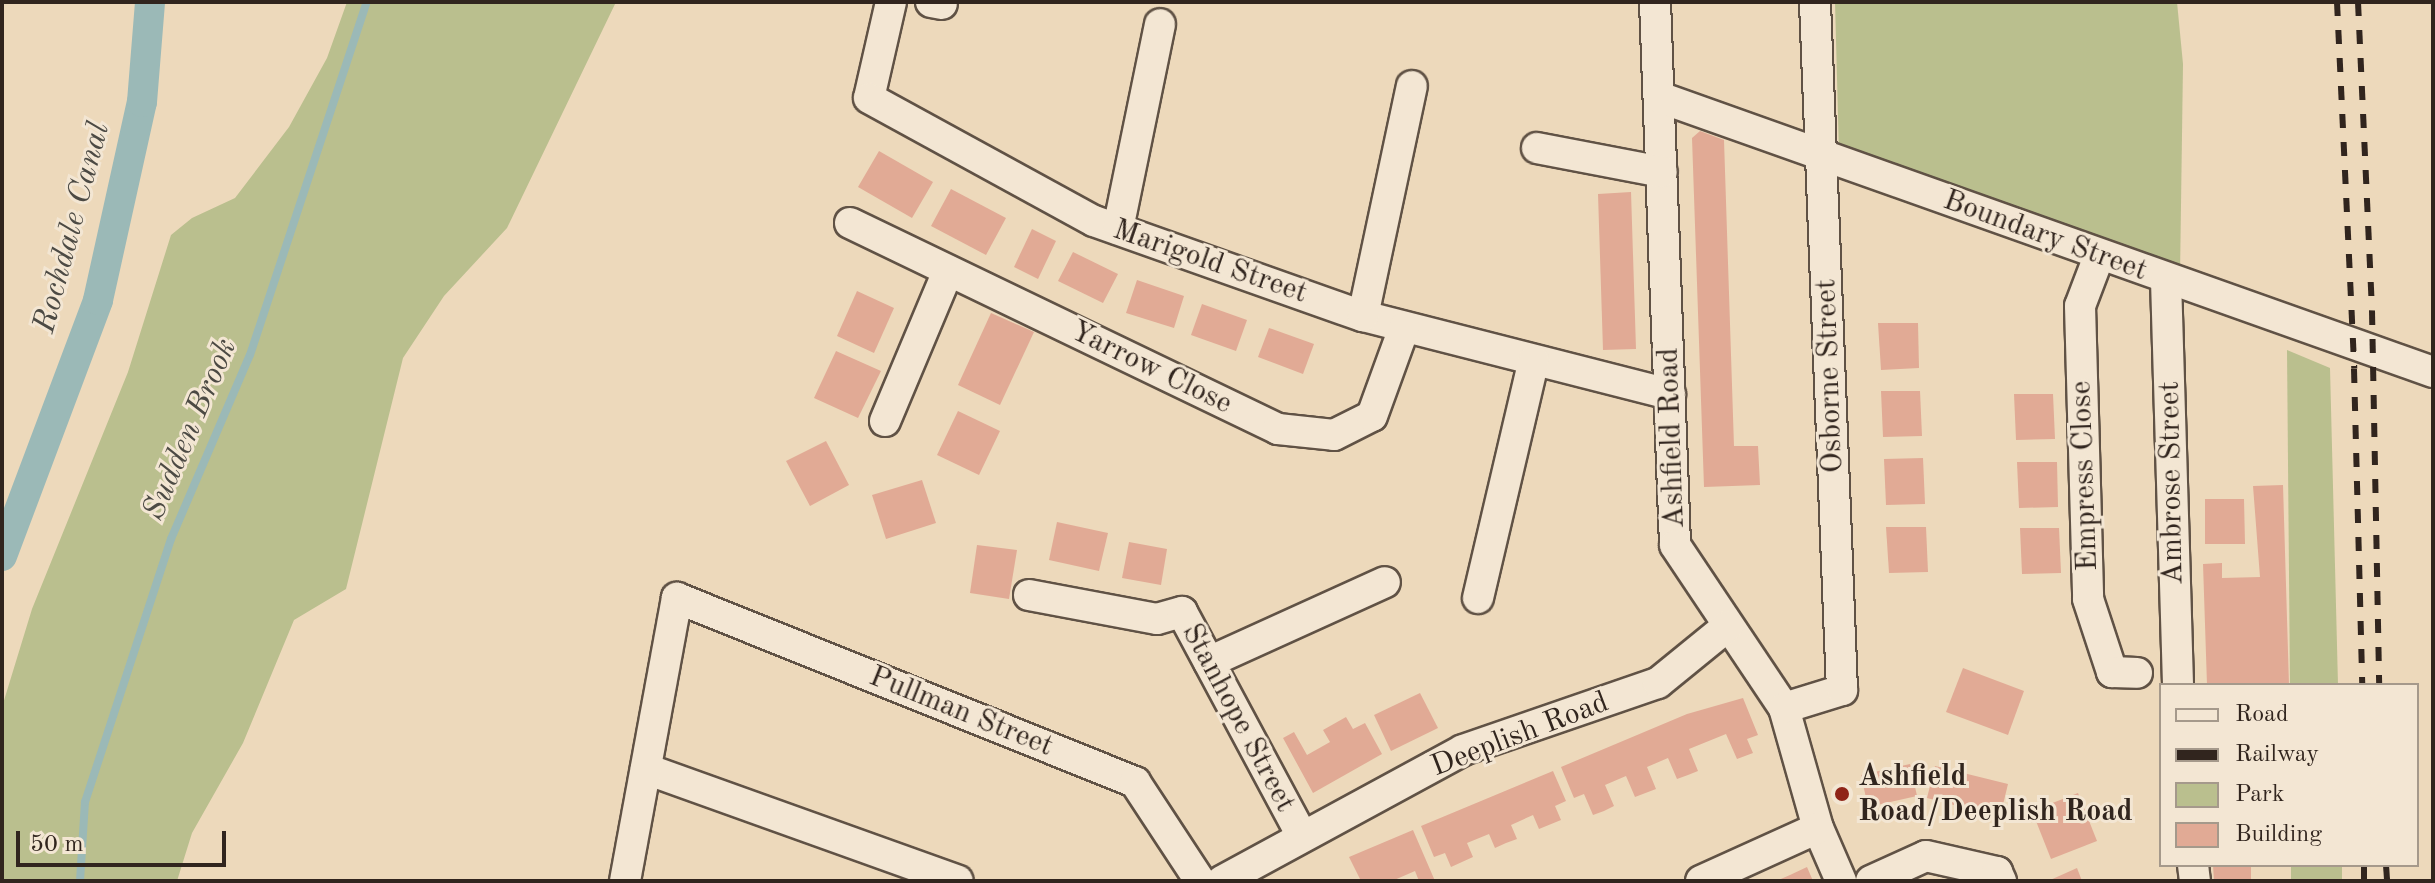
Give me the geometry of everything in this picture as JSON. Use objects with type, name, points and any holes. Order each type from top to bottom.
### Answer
[{"type":"street","name":"Marigold Street","points":[[891,2],[869,98],[1118,229],[1363,316],[1670,394]]},
{"type":"street","name":"Ashfield Road","points":[[1655,2],[1675,545],[1784,708],[1818,828],[1841,881]]},
{"type":"street","name":"Osborne Street","points":[[1784,708],[1842,690],[1815,2]]},
{"type":"street","points":[[1118,229],[1160,24]]},
{"type":"street","points":[[1363,316],[1412,86]]},
{"type":"street","name":"Boundary Street","points":[[1659,97],[2166,280],[2433,372]]},
{"type":"street","points":[[1537,148],[1662,172]]},
{"type":"street","name":"Yarrow Close","points":[[850,223],[1278,429],[1334,435],[1372,416],[1404,328]]},
{"type":"street","name":"Empress Close","points":[[2099,256],[2080,306],[2088,599],[2112,672],[2137,673]]},
{"type":"street","points":[[885,421],[948,271]]},
{"type":"street","name":"Ambrose Street","points":[[2166,280],[2178,683]]},
{"type":"street","points":[[1478,598],[1534,360]]},
{"type":"street","points":[[1209,662],[1385,582]]},
{"type":"street","name":"Stanhope Street","points":[[1029,595],[1157,619],[1182,612],[1301,834]]},
{"type":"street","name":"Pullman Street","points":[[646,769],[677,598],[1135,782],[1200,881]]},
{"type":"street","name":"Deeplish Road","points":[[1222,881],[1301,834],[1463,750],[1658,683],[1728,626]]},
{"type":"street","points":[[625,881],[646,769],[958,881]]},
{"type":"street","points":[[1701,881],[1818,828]]},
{"type":"street","points":[[1871,881],[1926,856],[1997,872],[2001,881]]},
{"type":"green space","points":[[347,2],[616,2],[507,228],[444,296],[403,358],[346,589],[294,620],[243,743],[192,833],[177,881],[2,881],[2,707],[32,609],[128,372],[171,235],[192,218],[235,198],[289,127],[327,58]]},
{"type":"green space","points":[[1835,2],[2177,2],[2183,64],[2180,276],[1839,154]]},
{"type":"green space","points":[[2287,350],[2330,368],[2338,683],[2290,683]]},
{"type":"green space","points":[[2291,867],[2342,867],[2342,881],[2291,881]]},
{"type":"building","points":[[1700,131],[1724,140],[1734,446],[1758,446],[1760,485],[1704,487],[1692,138]]},
{"type":"building","points":[[879,151],[933,182],[912,218],[858,187]]},
{"type":"building","points":[[951,189],[1006,218],[986,255],[931,226]]},
{"type":"building","points":[[1631,192],[1636,349],[1603,350],[1598,194]]},
{"type":"building","points":[[1032,229],[1056,241],[1038,279],[1014,267]]},
{"type":"building","points":[[1073,252],[1118,274],[1103,303],[1058,281]]},
{"type":"building","points":[[1137,280],[1184,296],[1174,328],[1126,313]]},
{"type":"building","points":[[857,291],[894,308],[874,353],[837,336]]},
{"type":"building","points":[[1202,304],[1247,320],[1236,351],[1191,335]]},
{"type":"building","points":[[991,313],[1034,332],[1000,405],[958,385]]},
{"type":"building","points":[[1878,323],[1918,323],[1919,368],[1881,370]]},
{"type":"building","points":[[1269,328],[1314,344],[1303,374],[1258,357]]},
{"type":"building","points":[[836,351],[881,371],[858,418],[814,398]]},
{"type":"building","points":[[1881,391],[1920,391],[1922,436],[1883,437]]},
{"type":"building","points":[[2014,394],[2053,394],[2055,439],[2016,440]]},
{"type":"building","points":[[958,411],[1000,431],[979,475],[937,455]]},
{"type":"building","points":[[826,441],[849,485],[810,506],[786,461]]},
{"type":"building","points":[[1923,458],[1925,504],[1886,505],[1884,459]]},
{"type":"building","points":[[2017,462],[2057,462],[2058,507],[2019,508]]},
{"type":"building","points":[[922,480],[936,523],[886,539],[872,495]]},
{"type":"building","points":[[2283,485],[2289,683],[2207,683],[2203,564],[2222,563],[2222,578],[2260,577],[2253,486]]},
{"type":"building","points":[[2205,499],[2244,499],[2245,544],[2205,544]]},
{"type":"building","points":[[1057,522],[1108,533],[1099,571],[1049,560]]},
{"type":"building","points":[[1886,527],[1926,527],[1928,572],[1889,573]]},
{"type":"building","points":[[2020,528],[2059,528],[2061,573],[2022,574]]},
{"type":"building","points":[[1129,542],[1167,549],[1161,585],[1122,578]]},
{"type":"building","points":[[977,545],[1017,550],[1009,599],[970,593]]},
{"type":"building","points":[[1963,668],[2024,691],[2008,735],[1946,712]]},
{"type":"building","points":[[1420,693],[1438,728],[1391,751],[1374,715]]},
{"type":"building","points":[[1743,698],[1758,735],[1747,739],[1753,753],[1737,759],[1726,734],[1689,749],[1698,771],[1677,779],[1668,758],[1647,767],[1656,789],[1635,797],[1626,776],[1605,785],[1614,806],[1604,811],[1593,815],[1584,794],[1574,798],[1561,767],[1687,714]]},
{"type":"building","points":[[1346,717],[1353,729],[1365,723],[1382,754],[1313,793],[1283,738],[1294,732],[1307,755],[1330,742],[1323,730]]},
{"type":"building","points":[[1910,764],[1917,796],[1868,807],[1861,775]]},
{"type":"building","points":[[1935,766],[2008,784],[2000,817],[1927,798]]},
{"type":"building","points":[[1553,771],[1566,801],[1555,806],[1561,820],[1539,829],[1533,815],[1511,825],[1517,839],[1495,848],[1489,834],[1467,843],[1473,857],[1451,867],[1445,853],[1434,857],[1421,826]]},
{"type":"building","points":[[2078,793],[2097,841],[2051,859],[2032,811]]},
{"type":"building","points":[[1413,830],[1435,881],[1419,881],[1415,871],[1392,881],[1361,881],[1349,857]]},
{"type":"building","points":[[1807,867],[1813,881],[1776,881],[1790,875]]},
{"type":"building","points":[[2213,867],[2251,867],[2251,881],[2214,881]]},
{"type":"building","points":[[2077,868],[2082,881],[2048,881]]},
{"type":"waterway","name":"Rochdale Canal","points":[[2,556],[98,300],[142,102],[150,2]]},
{"type":"waterway","name":"Sudden Brook","points":[[80,881],[85,802],[171,539],[250,355],[367,2]]},
{"type":"railway","points":[[2337,2],[2354,369],[2362,683]]},
{"type":"railway","points":[[2358,2],[2372,311],[2379,683]]},
{"type":"railway","points":[[2364,867],[2364,881]]},
{"type":"railway","points":[[2386,867],[2387,881]]},
{"type":"place","name":"Ashfield Road/Deeplish Road","points":[[1842,794]]}]
